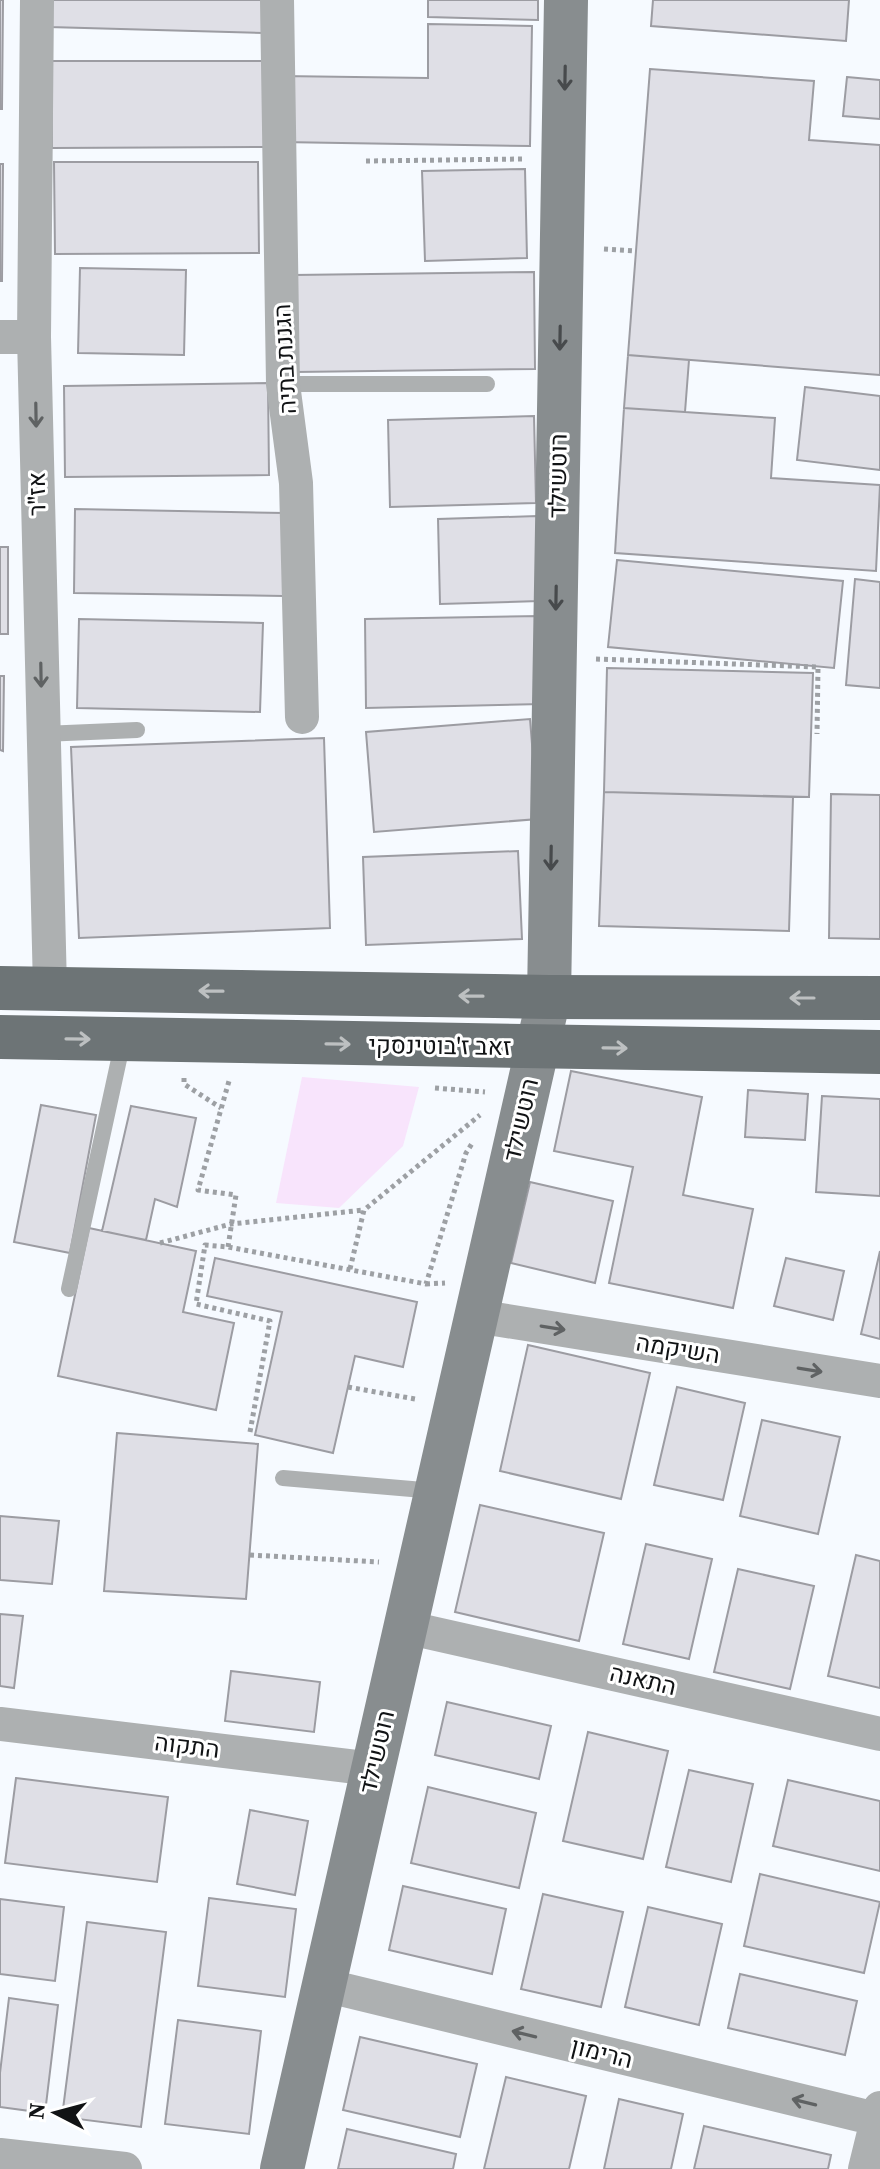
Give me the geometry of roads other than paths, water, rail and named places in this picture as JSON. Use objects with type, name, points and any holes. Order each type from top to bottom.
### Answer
[{"type":"main road","name":"רוטשילד","points":[[282,2169],[373,1769],[422,1631],[420,1564],[549,997],[566,0]]},
{"type":"main road","name":"זאב ז'בוטינסקי","points":[[0,988],[549,997],[880,998]]},
{"type":"main road","name":"זאב ז'בוטינסקי","points":[[0,1037],[880,1052]]},
{"type":"street","name":"אז\"ר","points":[[37,0],[34,337],[50,988]]},
{"type":"street","name":"הגננת בתיה","points":[[277,0],[283,384],[296,483],[302,717]]},
{"type":"street","points":[[0,337],[34,337]]},
{"type":"street","name":"השיקמה","points":[[476,1316],[880,1381]]},
{"type":"street","name":"התאנה","points":[[422,1631],[880,1734]]},
{"type":"street","name":"התקוה","points":[[0,1724],[373,1769]]},
{"type":"street","name":"הרימון","points":[[324,1985],[879,2116]]},
{"type":"street","points":[[865,2169],[879,2116]]},
{"type":"street","points":[[0,2155],[125,2169]]},
{"type":"lane","points":[[283,384],[487,384]]},
{"type":"lane","points":[[43,734],[137,730]]},
{"type":"lane","points":[[69,1289],[123,1040]]},
{"type":"lane","points":[[283,1478],[436,1491]]}]
